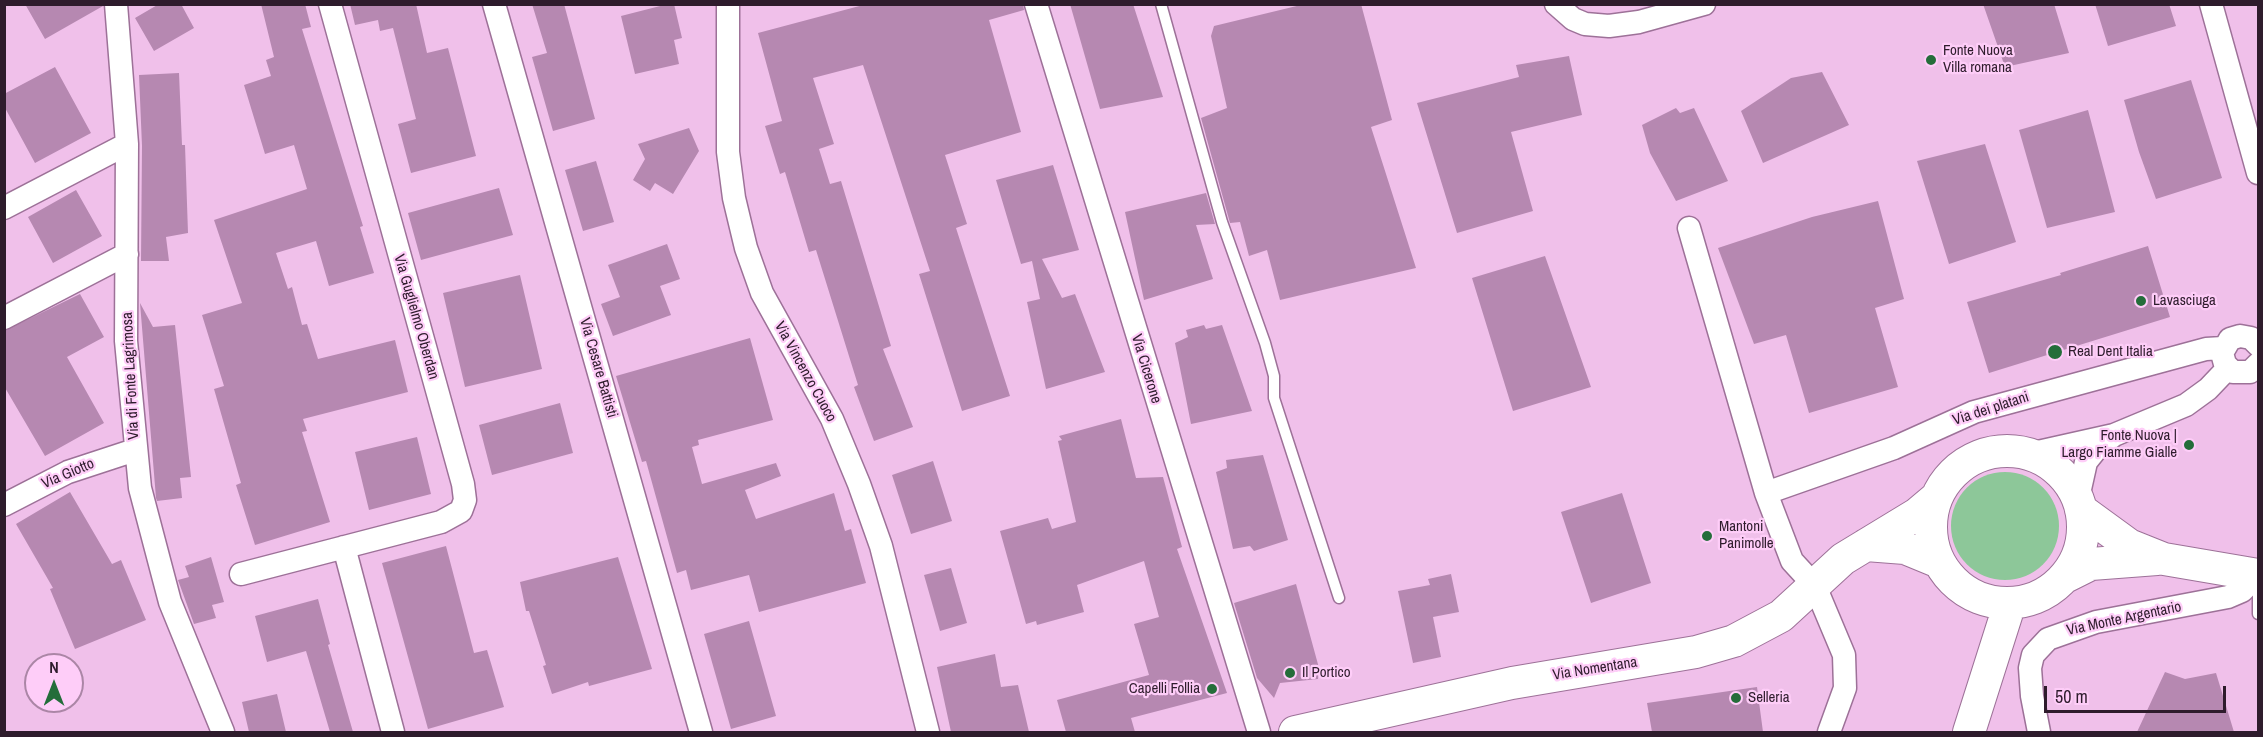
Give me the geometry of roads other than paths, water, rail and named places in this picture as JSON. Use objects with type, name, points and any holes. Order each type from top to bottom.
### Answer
[{"type":"main road","points":[[2164,559],[2091,564],[2065,577],[2048,591],[2027,601],[2010,603],[1988,601],[1968,593],[1951,580],[1939,562],[1932,541],[1930,519],[1936,498],[1945,482],[1958,468],[1974,458],[1992,452],[2010,451],[2029,454],[2049,464],[2066,479],[2080,504],[2129,545],[2164,559],[2258,575]]},
{"type":"main road","name":"Via Nomentana","points":[[1295,732],[1512,683],[1718,647],[1755,632],[1773,621],[1837,564],[1917,514],[1936,498]]},
{"type":"main road","points":[[2065,577],[2078,557],[2083,534],[2080,504]]},
{"type":"main road","points":[[1866,545],[1905,548],[1939,562]]},
{"type":"main road","points":[[1969,732],[2010,603]]},
{"type":"street","name":"Via di Fonte Lagrimosa","points":[[116,4],[127,144],[126,341],[135,450],[143,506],[161,575],[223,732]]},
{"type":"street","name":"Via Guglielmo Oberdan","points":[[241,574],[449,519],[461,511],[465,492],[330,4]]},
{"type":"street","name":"Via Cesare Battisti","points":[[494,4],[702,732]]},
{"type":"street","name":"Via Vincenzo Cuoco","points":[[728,4],[728,152],[734,198],[746,248],[762,293],[831,419],[859,483],[881,546],[928,732]]},
{"type":"street","name":"Via Cicerone","points":[[1036,4],[1259,732]]},
{"type":"street","points":[[1556,4],[1573,19],[1585,24],[1609,26],[1639,22],[1704,4]]},
{"type":"street","points":[[2211,4],[2259,173]]},
{"type":"street","points":[[4,208],[127,144]]},
{"type":"street","points":[[1689,228],[1766,493],[1792,561],[1815,586],[1845,662],[1845,688],[1829,732]]},
{"type":"street","points":[[4,318],[127,254]]},
{"type":"street","points":[[2029,454],[2114,435],[2195,400],[2226,358],[2235,337],[2256,336]]},
{"type":"street","name":"Via dei platani","points":[[1766,493],[1894,448],[1974,412],[2206,349],[2226,358]]},
{"type":"street","points":[[2226,358],[2244,374],[2259,364]]},
{"type":"street","points":[[2080,504],[2086,462],[2098,447],[2114,435]]},
{"type":"street","name":"Via Giotto","points":[[4,505],[68,472],[135,450]]},
{"type":"street","points":[[344,547],[393,732]]},
{"type":"street","name":"Via Monte Argentario","points":[[2039,732],[2032,696],[2030,668],[2033,655],[2048,639],[2084,625],[2228,597],[2242,591],[2258,575]]},
{"type":"lane","points":[[1161,4],[1222,222],[1265,343],[1274,376],[1274,398],[1339,598]]},
{"type":"lane","points":[[2258,575],[2259,614]]},
{"type":"place","name":"Fonte Nuova Villa romana","points":[[1931,60]]},
{"type":"place","name":"Lavasciuga","points":[[2141,301]]},
{"type":"place","name":"Real Dent Italia","points":[[2055,352]]},
{"type":"place","name":"Fonte Nuova | Largo Fiamme Gialle","points":[[2189,445]]},
{"type":"place","name":"Mantoni Panimolle","points":[[1707,536]]},
{"type":"place","name":"Il Portico","points":[[1290,673]]},
{"type":"place","name":"Capelli Follia","points":[[1212,689]]},
{"type":"place","name":"Selleria","points":[[1736,698]]}]
